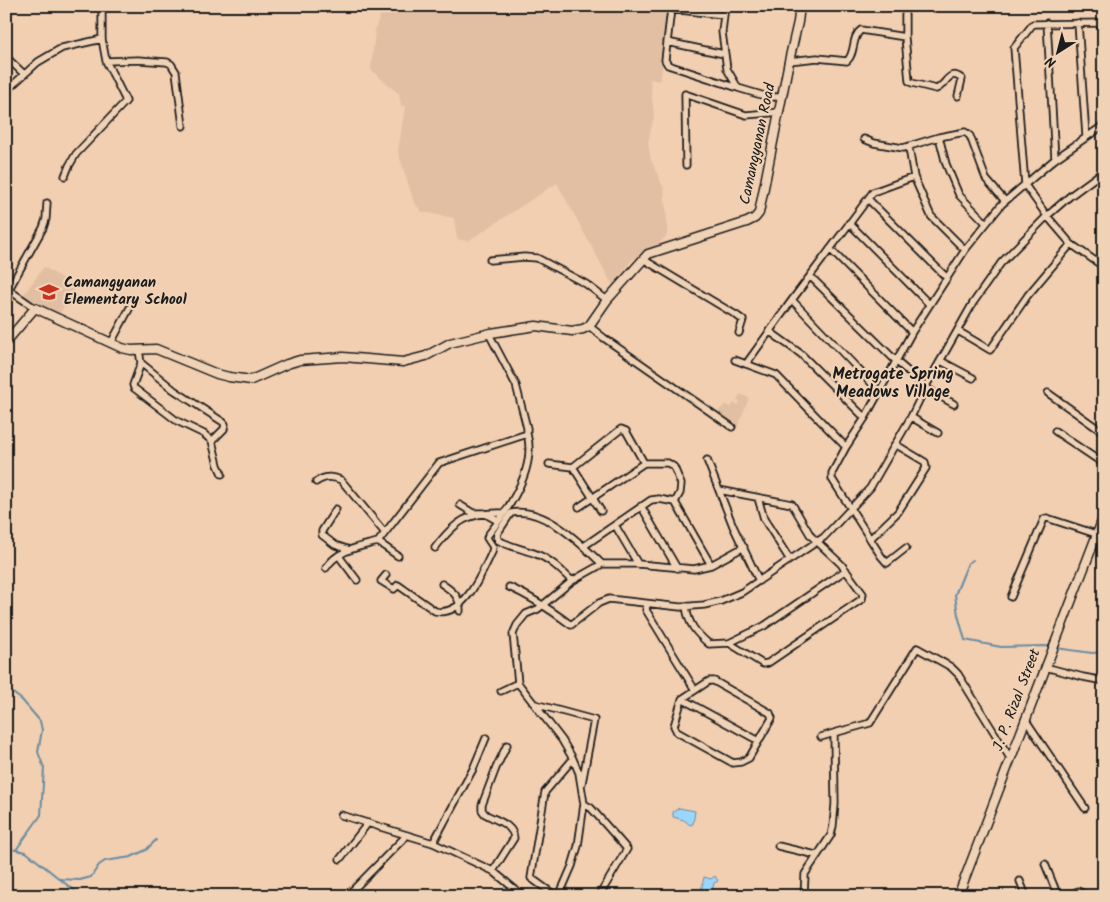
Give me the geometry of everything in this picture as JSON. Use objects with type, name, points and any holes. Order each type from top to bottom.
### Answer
[{"type":"street","points":[[65,176],[76,154],[126,101],[106,61],[102,39],[102,6]]},
{"type":"street","points":[[726,6],[722,32],[726,69],[738,88]]},
{"type":"street","name":"Camangyanan Road","points":[[589,326],[607,300],[648,254],[747,222],[755,218],[759,213],[800,6]]},
{"type":"street","points":[[724,15],[670,8],[665,60],[668,65],[768,98],[783,97]]},
{"type":"street","points":[[905,15],[905,37],[910,81],[936,89],[940,88],[952,75],[958,76],[962,79],[958,96]]},
{"type":"street","points":[[1078,23],[1086,136]]},
{"type":"street","points":[[1104,23],[1032,24],[1014,46],[1025,185],[1047,216],[1071,244],[1104,267]]},
{"type":"street","points":[[1047,24],[1055,159]]},
{"type":"street","points":[[789,60],[817,58],[847,61],[850,58],[857,33],[861,30],[905,37]]},
{"type":"street","points":[[6,90],[38,62],[62,48],[102,39]]},
{"type":"street","points":[[667,42],[724,54]]},
{"type":"street","points":[[6,57],[24,74]]},
{"type":"street","points":[[106,61],[138,60],[168,62],[171,64],[176,72],[182,126]]},
{"type":"street","points":[[686,165],[685,94],[746,114],[780,112]]},
{"type":"street","points":[[906,548],[887,563],[832,479],[832,473],[929,304],[965,250],[986,223],[1005,201],[1055,159],[1104,125]]},
{"type":"street","points":[[864,139],[874,144],[909,148],[939,137],[968,133],[986,179],[1005,201]]},
{"type":"street","points":[[939,137],[946,164],[959,195],[986,223]]},
{"type":"street","points":[[909,148],[914,177],[931,216],[965,250]]},
{"type":"street","points":[[509,587],[543,604],[571,626],[599,603],[608,599],[686,606],[722,601],[742,592],[818,542],[870,488],[973,303],[1001,263],[1047,216],[1104,171]]},
{"type":"street","points":[[746,364],[873,192],[914,177]]},
{"type":"street","points":[[868,199],[946,278]]},
{"type":"street","points":[[46,203],[46,219],[43,228],[7,289],[34,308],[122,348],[139,350],[156,348],[218,374],[251,380],[300,360],[343,357],[403,362],[426,356],[450,343],[489,334],[536,326],[572,331],[589,326],[732,427]]},
{"type":"street","points":[[849,223],[929,304]]},
{"type":"street","points":[[958,331],[990,350],[1028,295],[1071,244]]},
{"type":"street","points":[[830,249],[912,332]]},
{"type":"street","points":[[490,260],[524,257],[537,258],[586,284],[607,300]]},
{"type":"street","points":[[643,259],[743,320],[739,334]]},
{"type":"street","points":[[810,276],[897,362],[926,386],[954,404]]},
{"type":"street","points":[[111,343],[134,300]]},
{"type":"street","points":[[792,300],[880,392]]},
{"type":"street","points":[[6,342],[34,308]]},
{"type":"street","points":[[769,331],[801,354],[865,418]]},
{"type":"street","points":[[386,574],[381,581],[394,589],[398,585],[435,611],[441,612],[461,604],[467,597],[492,552],[493,547],[487,538],[488,535],[504,513],[524,477],[528,464],[527,428],[516,385],[489,334]]},
{"type":"street","points":[[139,350],[141,363],[133,385],[134,388],[177,421],[204,434],[212,441],[222,474]]},
{"type":"street","points":[[735,360],[776,374],[846,447]]},
{"type":"street","points":[[940,361],[973,378]]},
{"type":"street","points":[[141,363],[174,390],[225,424],[224,429],[212,441]]},
{"type":"street","points":[[1048,393],[1104,433]]},
{"type":"street","points":[[911,417],[938,433]]},
{"type":"street","points":[[549,464],[573,467],[621,428],[626,431],[644,463]]},
{"type":"street","points":[[1055,431],[1104,464]]},
{"type":"street","points":[[326,568],[331,560],[340,554],[378,542],[439,463],[527,434]]},
{"type":"street","points":[[870,539],[898,512],[926,468],[925,462],[894,444]]},
{"type":"street","points":[[707,460],[733,526],[759,581]]},
{"type":"street","points":[[579,507],[644,463],[668,463],[674,467],[681,484],[680,492],[675,502]]},
{"type":"street","points":[[573,467],[601,511]]},
{"type":"street","points":[[316,482],[324,477],[334,477],[341,480],[385,533]]},
{"type":"street","points":[[719,490],[792,504],[811,536],[842,564],[863,594],[862,599],[768,663],[763,664],[729,643]]},
{"type":"street","points":[[758,498],[764,518],[790,560]]},
{"type":"street","points":[[584,546],[641,506],[651,500],[659,499],[675,502],[711,565]]},
{"type":"street","points":[[460,505],[473,513],[504,513]]},
{"type":"street","points":[[641,506],[677,568]]},
{"type":"street","points":[[336,509],[322,531],[322,535],[335,545],[350,550]]},
{"type":"street","points":[[572,580],[556,565],[538,554],[498,540],[497,534],[511,513],[519,511],[539,516],[554,524],[584,546],[602,564]]},
{"type":"street","points":[[484,512],[498,521]]},
{"type":"street","points":[[435,548],[447,532],[468,517],[484,512]]},
{"type":"street","name":"J. P. Rizal Street","points":[[958,896],[1104,516]]},
{"type":"street","points":[[1012,597],[1044,519],[1047,518],[1096,534]]},
{"type":"street","points":[[615,525],[638,564]]},
{"type":"street","points":[[378,542],[398,556]]},
{"type":"street","points":[[573,759],[545,792],[531,878],[557,896],[572,866],[578,846],[584,804],[579,773],[573,759],[562,740],[518,683],[513,634],[517,624],[526,614],[538,609],[572,580],[602,564],[638,564],[694,569],[711,565],[744,547]]},
{"type":"street","points":[[340,554],[341,559],[357,580]]},
{"type":"street","points":[[686,606],[695,632],[709,644],[729,643],[764,626],[846,570]]},
{"type":"street","points":[[442,584],[454,592],[461,604],[460,611]]},
{"type":"street","points":[[647,604],[646,610],[695,690]]},
{"type":"street","points":[[821,737],[872,721],[917,648],[951,667],[958,674],[1010,758]]},
{"type":"street","points":[[1045,667],[1083,678],[1104,681]]},
{"type":"street","points":[[709,681],[714,681],[770,712],[772,718],[749,758],[733,763],[677,732],[674,726],[682,699],[695,690],[709,681]]},
{"type":"street","points":[[501,691],[518,683]]},
{"type":"street","points":[[682,699],[759,741]]},
{"type":"street","points":[[535,704],[594,720],[581,787]]},
{"type":"street","points":[[1025,718],[1086,808]]},
{"type":"street","points":[[804,896],[805,874],[831,835],[833,826],[835,804],[834,733]]},
{"type":"street","points":[[433,843],[486,738]]},
{"type":"street","points":[[493,871],[514,838],[514,833],[509,827],[485,814],[482,810],[482,805],[496,768],[508,745]]},
{"type":"street","points":[[584,804],[591,808],[627,849],[599,896]]},
{"type":"street","points":[[341,815],[433,843],[493,871],[523,896]]},
{"type":"street","points":[[340,859],[368,823]]},
{"type":"street","points":[[351,892],[407,835]]},
{"type":"street","points":[[778,846],[816,855]]},
{"type":"street","points":[[1045,864],[1058,896]]},
{"type":"street","points":[[1020,880],[1026,896]]},
{"type":"street","points":[[1067,896],[1078,891],[1089,896]]},
{"type":"shaded area","points":[[383,6],[673,6],[660,81],[650,79],[654,116],[648,142],[651,160],[664,189],[667,235],[659,244],[631,261],[613,286],[557,183],[468,241],[457,239],[454,218],[422,212],[414,202],[398,152],[405,106],[401,106],[399,94],[371,70],[375,30]]},
{"type":"shaded area","name":"Camangyanan Elementary School","points":[[44,267],[76,287],[58,316],[22,297]]},
{"type":"shaded area","points":[[740,394],[749,398],[737,428],[717,413],[725,404],[731,407],[734,403],[738,405],[740,401],[737,400]]},
{"type":"water","points":[[679,808],[695,811],[693,824],[690,825],[684,820],[673,817],[673,812]]},
{"type":"water","points":[[715,876],[718,881],[714,883],[711,896],[700,896],[704,877],[711,879]]},
{"type":"waterway","points":[[973,560],[968,563],[955,595],[965,640],[1001,647],[1052,647]]},
{"type":"waterway","points":[[1056,648],[1092,653],[1104,652]]},
{"type":"waterway","points":[[6,691],[13,693],[22,700],[40,721],[42,730],[38,752],[44,768],[41,815],[16,850]]},
{"type":"waterway","points":[[59,879],[80,880],[91,877],[99,865],[105,861],[131,857],[146,850],[156,840]]},
{"type":"waterway","points":[[6,848],[26,852],[81,896]]},
{"type":"place","name":"Camangyanan Elementary School","points":[[49,292]]},
{"type":"district","name":"Metrogate Spring Meadows Village","points":[[893,383]]}]
